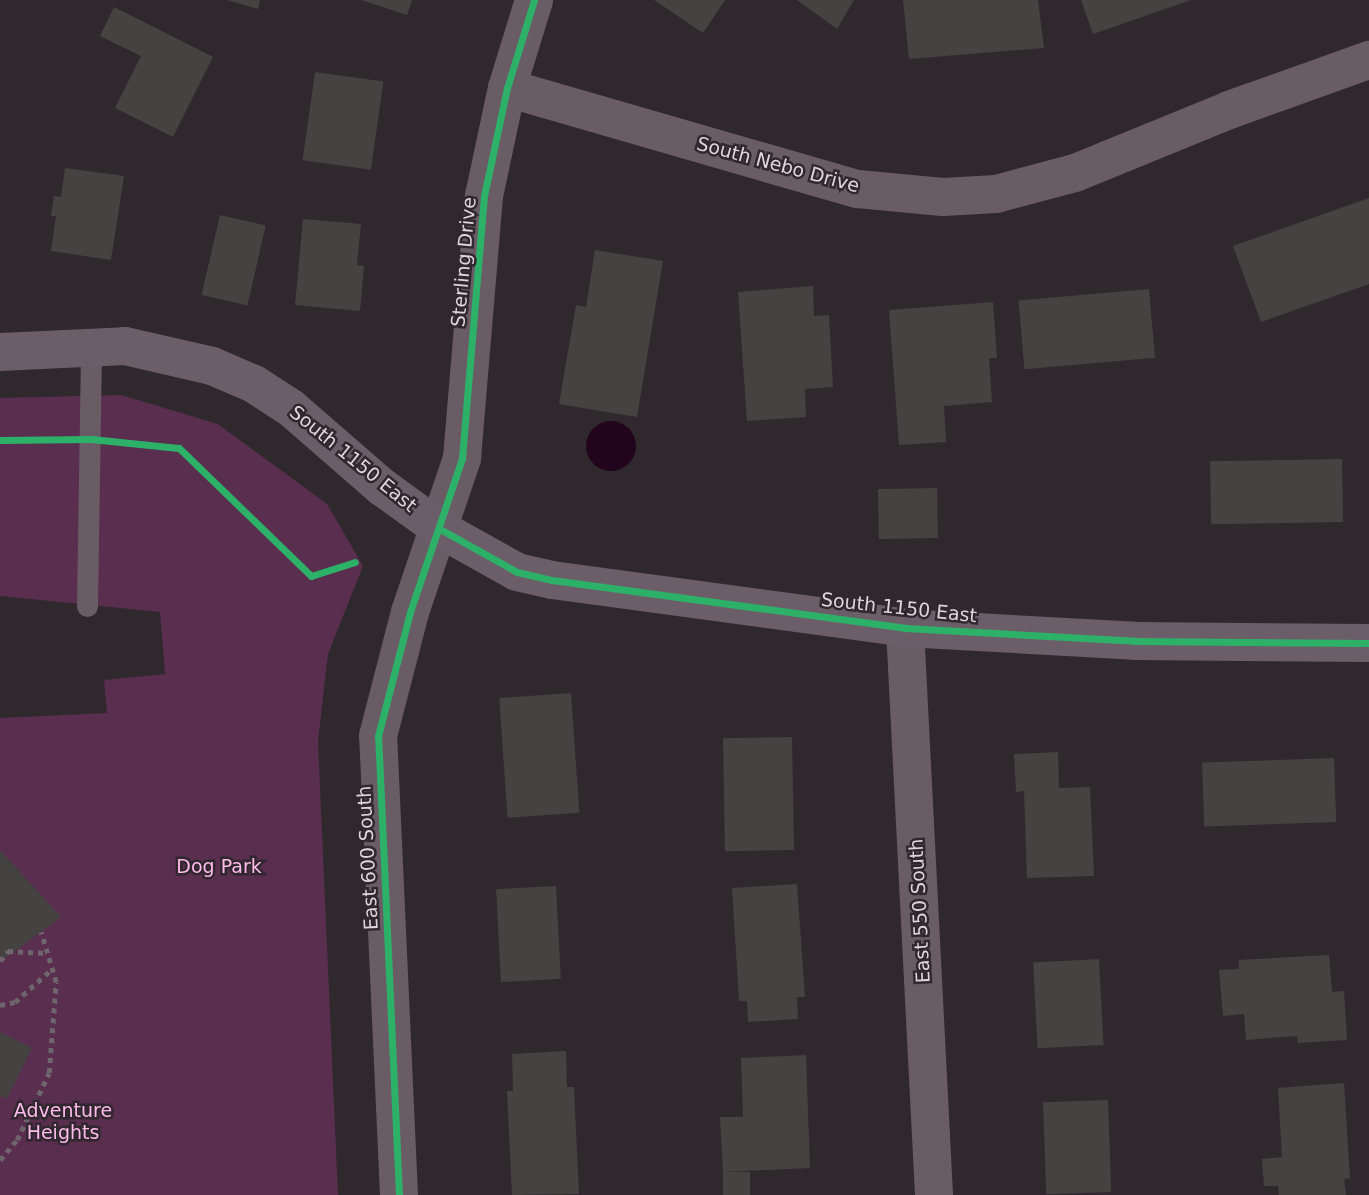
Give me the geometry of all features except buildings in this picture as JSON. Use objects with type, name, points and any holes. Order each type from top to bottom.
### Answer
[{"type":"street","name":"Sterling Drive","points":[[440,529],[462,458],[484,196],[507,88],[534,0]]},
{"type":"street","name":"South Nebo Drive","points":[[507,88],[858,189],[943,197],[996,194],[1075,173],[1229,110],[1369,60]]},
{"type":"street","name":"South 1150 East","points":[[0,352],[125,346],[172,354],[254,384],[291,408],[382,487],[440,529],[517,572],[540,577],[905,628],[1135,641],[1369,643]]},
{"type":"street","name":"East 600 South","points":[[399,1195],[378,736],[410,611],[440,529]]},
{"type":"street","name":"East 550 South","points":[[905,628],[934,1195]]},
{"type":"lane","points":[[87,606],[91,349]]},
{"type":"path","points":[[0,1160],[23,1130],[49,1073],[56,982],[41,932]]},
{"type":"path","points":[[0,961],[8,951],[47,953]]},
{"type":"path","points":[[0,1005],[15,1002],[52,969]]},
{"type":"green space","points":[[121,395],[218,424],[327,504],[363,566],[328,654],[318,741],[338,1195],[0,1195],[0,718],[107,713],[104,680],[165,674],[160,612],[0,596],[0,398]]},
{"type":"shaded area","points":[[611,421],[629,428],[636,446],[629,464],[611,471],[593,464],[586,446],[593,428]]},
{"type":"cycle path","points":[[399,1195],[378,736],[410,612],[462,458],[484,196],[507,88],[534,0]]},
{"type":"cycle path","points":[[0,440],[91,439],[179,448],[311,576],[355,562]]},
{"type":"cycle path","points":[[440,529],[517,572],[552,580],[905,628],[1135,641],[1369,643]]},
{"type":"park label","name":"Dog Park","points":[[219,867]]},
{"type":"park label","name":"Adventure Heights","points":[[63,1122]]}]
